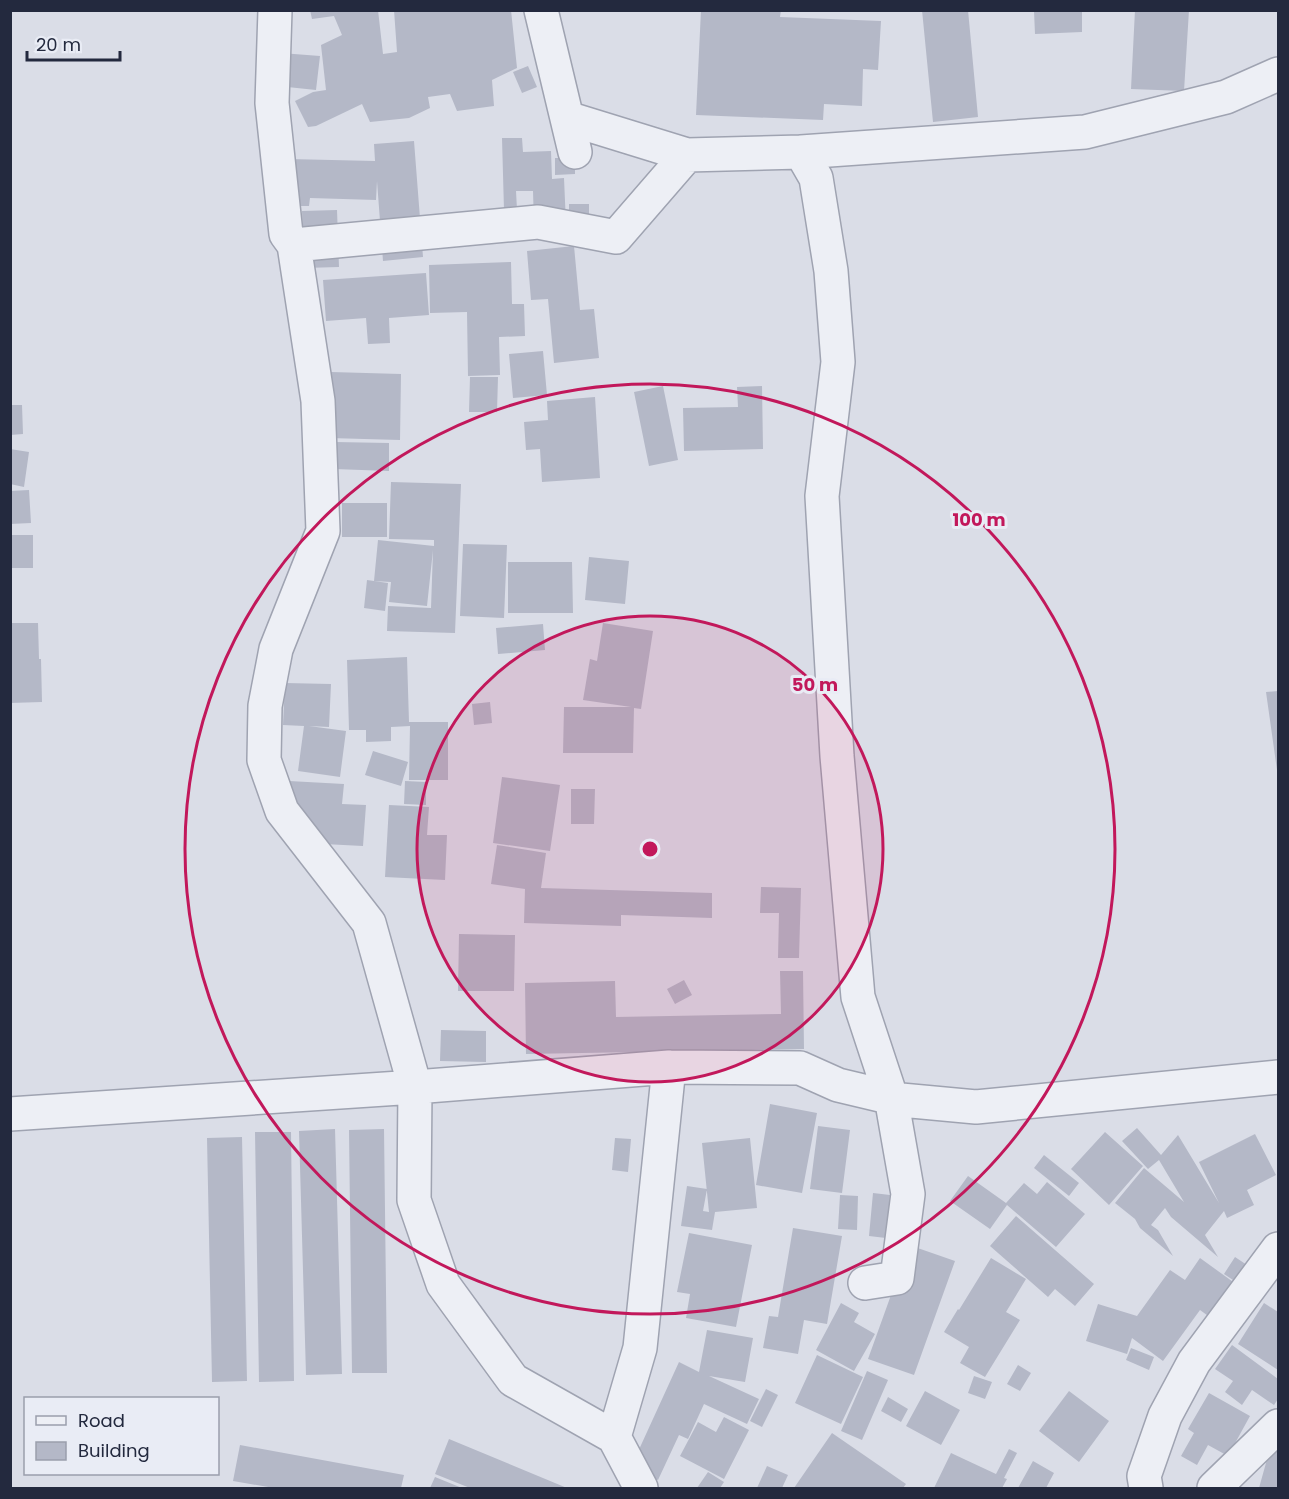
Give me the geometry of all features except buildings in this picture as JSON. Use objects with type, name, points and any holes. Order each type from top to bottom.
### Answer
[{"type":"street","points":[[275,10],[272,103],[286,234],[294,245],[318,401],[323,531],[276,649],[265,706],[264,760],[282,811],[369,923],[415,1087],[414,1200],[443,1284],[513,1380],[614,1437],[641,1488]]},
{"type":"street","points":[[541,10],[575,152]]},
{"type":"street","points":[[567,118],[687,154],[801,152],[1085,132],[1226,97],[1278,74]]},
{"type":"street","points":[[801,152],[816,178],[831,271],[838,362],[822,496],[837,756],[858,997],[891,1097],[908,1194],[897,1278],[865,1283]]},
{"type":"street","points":[[294,245],[538,222],[616,237],[687,154]]},
{"type":"street","points":[[614,1437],[640,1348],[669,1067]]},
{"type":"street","points":[[10,1114],[415,1087],[669,1067],[800,1068],[838,1085],[901,1100],[976,1107],[1278,1077]]},
{"type":"street","points":[[1142,1484],[1165,1416],[1194,1362],[1278,1249]]},
{"type":"street","points":[[1214,1488],[1278,1426]]}]
